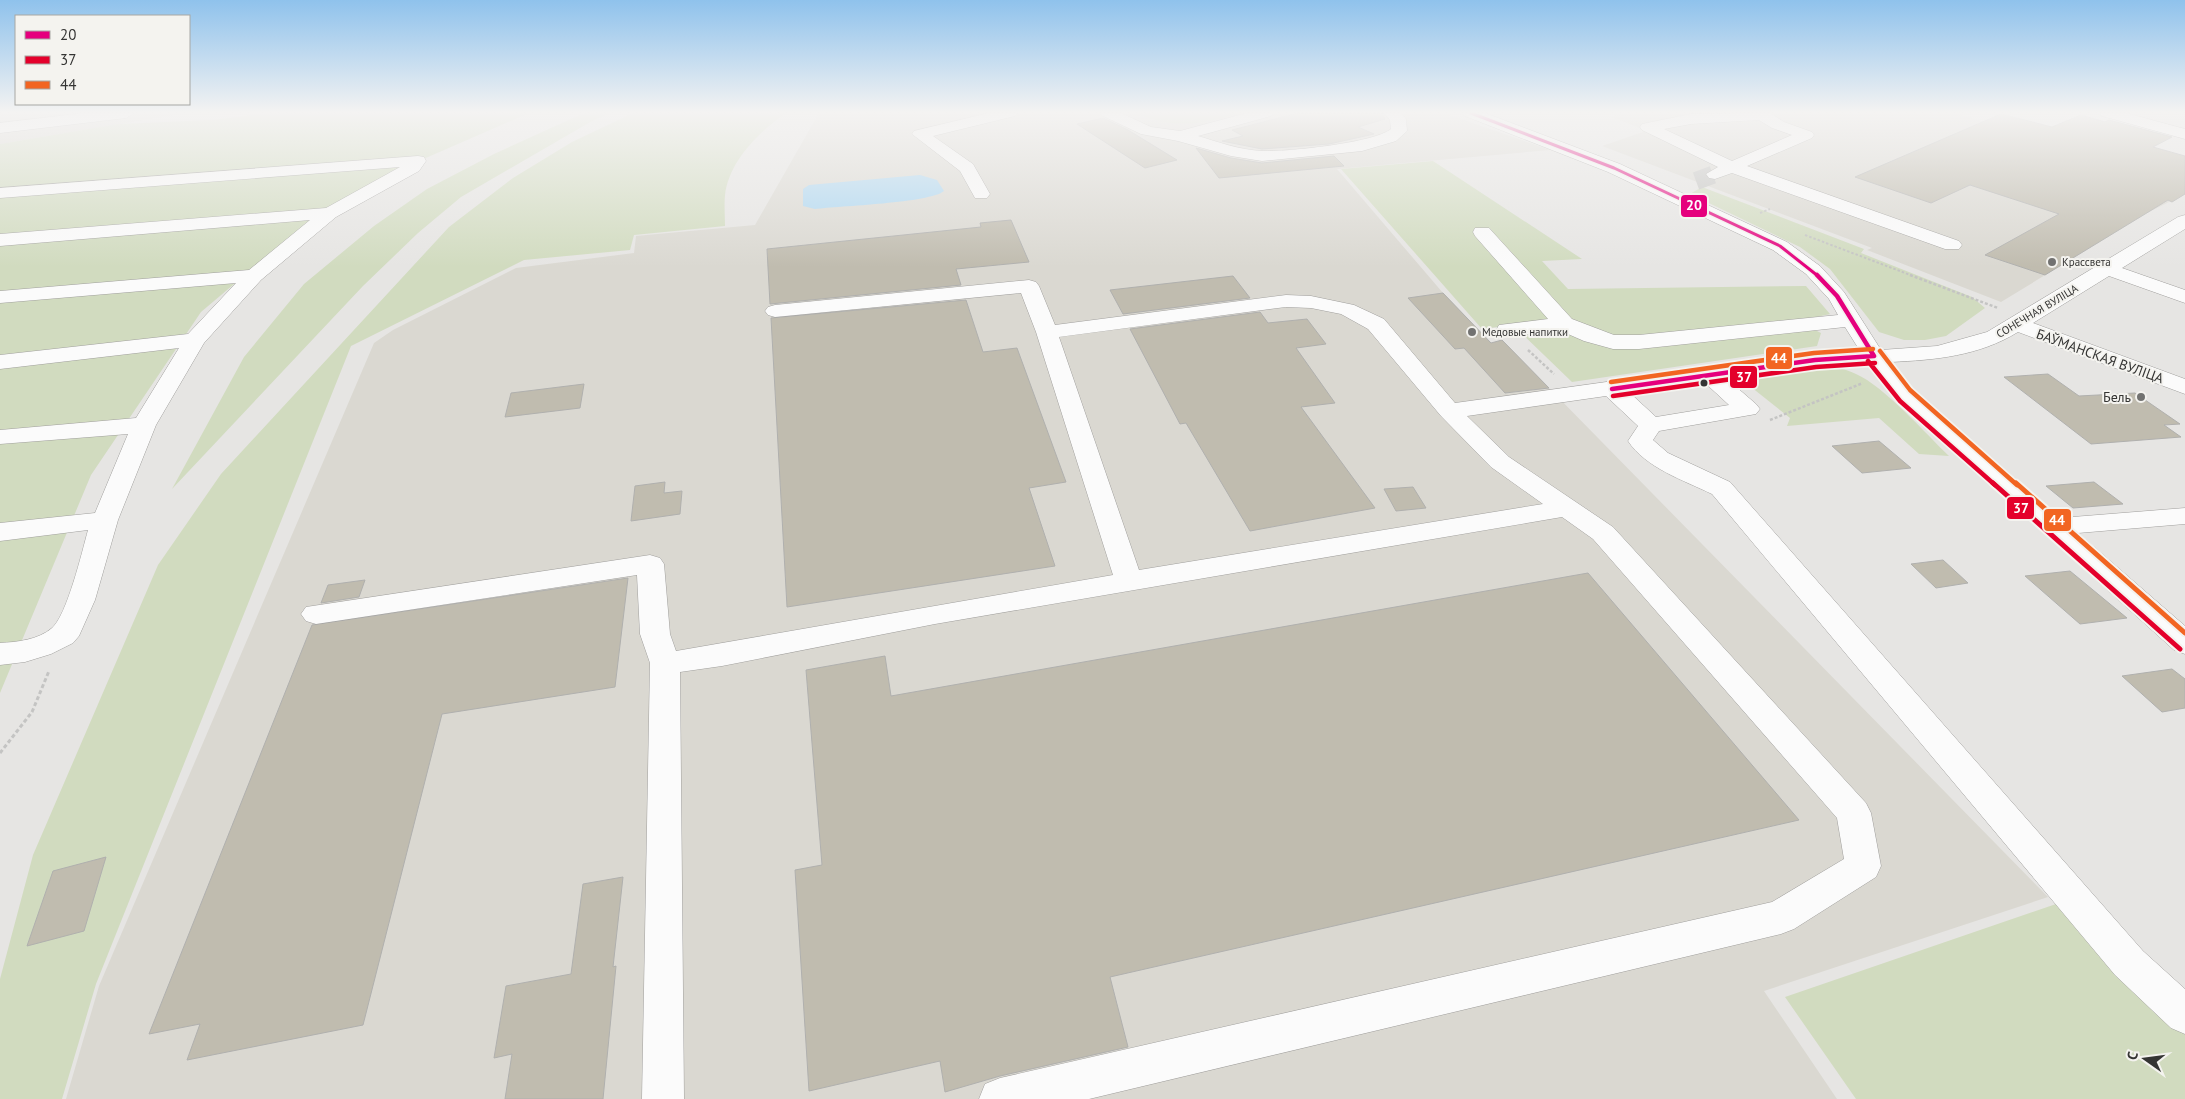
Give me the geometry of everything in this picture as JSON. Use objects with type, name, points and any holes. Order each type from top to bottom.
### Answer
[{"type":"street","points":[[0,193],[375,164]]},
{"type":"street","points":[[0,654],[35,650],[64,635],[75,616],[105,520],[144,425],[195,340],[254,276],[330,212],[416,164]]},
{"type":"street","points":[[962,164],[967,168],[981,194]]},
{"type":"street","points":[[1602,164],[1668,193],[1780,246],[1813,270],[1837,296],[1850,320],[1874,356],[1905,395],[2185,643]]},
{"type":"street","points":[[1726,164],[1952,245]]},
{"type":"street","points":[[1715,174],[1738,164]]},
{"type":"street","points":[[1668,193],[1688,184]]},
{"type":"street","points":[[0,240],[330,212]]},
{"type":"street","name":"СОНЕЧНАЯ ВУЛІЦА","points":[[1449,411],[1815,360],[1937,354],[1973,345],[2021,322],[2185,221]]},
{"type":"street","points":[[1482,232],[1564,324],[1592,336],[1613,342],[1638,342],[1850,320]]},
{"type":"street","points":[[2107,269],[2185,297]]},
{"type":"street","points":[[0,297],[254,276]]},
{"type":"street","points":[[775,311],[1028,286],[1046,332],[1129,582]]},
{"type":"street","points":[[1000,1099],[1781,917],[1863,866],[1854,813],[1603,533],[1500,462],[1449,411],[1376,324],[1347,309],[1311,302],[1286,301],[1046,332]]},
{"type":"street","name":"БАЎМАНСКАЯ ВУЛІЦА","points":[[2021,322],[2185,387]]},
{"type":"street","points":[[1507,330],[1564,324]]},
{"type":"street","points":[[0,362],[195,340]]},
{"type":"street","points":[[1710,376],[1748,409],[1651,424],[1640,441],[1659,458],[1720,488],[2129,963],[2185,1015]]},
{"type":"street","points":[[1612,389],[1651,424]]},
{"type":"street","points":[[0,437],[144,425]]},
{"type":"street","points":[[665,662],[722,655],[936,614],[1566,508]]},
{"type":"street","points":[[2054,527],[2185,516]]},
{"type":"street","points":[[0,532],[105,520]]},
{"type":"street","points":[[316,614],[650,564],[655,634],[665,662],[663,1099]]},
{"type":"path","points":[[1755,216],[1764,219]]},
{"type":"path","points":[[1801,233],[2021,322]]},
{"type":"path","points":[[0,753],[32,712],[64,635]]},
{"type":"shaded area","points":[[790,164],[1390,164],[1337,169],[1443,293],[1482,334],[1491,343],[1502,340],[2048,897],[1764,991],[1837,1099],[66,1099],[99,986],[374,343],[393,330],[516,268],[634,253],[636,236],[755,225]]},
{"type":"shaded area","points":[[1650,164],[2131,164],[2185,180],[2185,194],[2147,213],[2001,302],[1867,250],[1872,248]]},
{"type":"green space","points":[[0,164],[411,164],[304,225],[201,312],[91,475],[0,693]]},
{"type":"green space","points":[[474,164],[517,164],[461,197],[418,233],[363,286],[172,489],[244,357],[304,284],[374,226],[427,189]]},
{"type":"green space","points":[[535,164],[736,164],[728,182],[725,195],[725,226],[634,235],[630,250],[524,260],[351,346],[96,984],[62,1099],[0,1099],[0,979],[33,855],[158,565],[221,474],[449,227],[513,178]]},
{"type":"green space","points":[[1395,164],[1438,164],[1582,259],[1542,261],[1568,289],[1806,286],[1830,314],[1808,319],[1606,345],[1811,328],[1821,333],[1817,346],[1572,382],[1513,325],[1482,329],[1341,169]]},
{"type":"green space","points":[[1702,187],[1864,249],[1861,253],[1972,297],[1985,308],[1946,336],[1925,340],[1904,340],[1879,332],[1830,269],[1800,247],[1690,194]]},
{"type":"green space","points":[[1818,366],[1847,370],[1867,380],[1892,399],[1949,456],[1919,454],[1879,418],[1787,426],[1790,418],[1751,387],[1748,380],[1756,375]]},
{"type":"green space","points":[[2059,903],[2185,1032],[2185,1099],[1856,1099],[1785,997]]},
{"type":"water","points":[[920,175],[937,180],[944,191],[935,195],[903,201],[815,209],[803,206],[803,189],[809,185]]},
{"type":"building","points":[[1139,164],[1160,164],[1145,168]]},
{"type":"building","points":[[1208,164],[1342,164],[1344,166],[1219,178]]},
{"type":"building","points":[[1884,164],[2185,164],[2185,194],[2172,202],[2168,200],[2045,275],[1985,255],[2059,214],[1970,185],[1931,203],[1855,177]]},
{"type":"building","points":[[1011,220],[1029,262],[956,269],[961,285],[770,304],[767,249],[981,227],[980,223]]},
{"type":"building","points":[[1233,276],[1250,298],[1123,314],[1110,290]]},
{"type":"building","points":[[1443,293],[1491,343],[1502,340],[1549,388],[1505,393],[1464,348],[1455,349],[1408,298]]},
{"type":"building","points":[[966,300],[983,352],[1017,348],[1066,482],[1029,488],[1055,566],[787,607],[771,318]]},
{"type":"building","points":[[1260,312],[1268,323],[1307,319],[1326,344],[1296,348],[1335,403],[1301,407],[1375,508],[1250,531],[1186,423],[1180,424],[1130,329]]},
{"type":"building","points":[[2048,374],[2079,396],[2135,393],[2180,424],[2164,425],[2181,437],[2091,444],[2004,377]]},
{"type":"building","points":[[584,384],[580,408],[505,417],[511,393]]},
{"type":"building","points":[[1879,441],[1911,468],[1862,473],[1832,446]]},
{"type":"building","points":[[665,482],[664,493],[682,491],[680,514],[631,521],[635,486]]},
{"type":"building","points":[[2094,482],[2123,504],[2073,508],[2046,486]]},
{"type":"building","points":[[1413,487],[1426,508],[1396,511],[1384,489]]},
{"type":"building","points":[[1943,560],[1968,583],[1936,588],[1911,564]]},
{"type":"building","points":[[2070,571],[2127,618],[2080,624],[2025,576]]},
{"type":"building","points":[[1588,573],[1799,820],[1110,977],[1128,1047],[1000,1076],[945,1092],[940,1061],[809,1091],[795,870],[822,865],[806,670],[885,656],[891,696]]},
{"type":"building","points":[[628,578],[615,687],[442,714],[363,1025],[187,1060],[200,1024],[149,1034],[312,625]]},
{"type":"building","points":[[365,580],[359,597],[321,603],[328,585]]},
{"type":"building","points":[[2172,669],[2185,679],[2185,708],[2162,712],[2122,676]]},
{"type":"building","points":[[106,857],[84,931],[27,946],[53,871]]},
{"type":"building","points":[[623,877],[613,967],[616,966],[603,1099],[505,1099],[512,1054],[494,1058],[506,986],[571,974],[583,884]]},
{"type":"tunnel","points":[[1696,181],[1715,174]]},
{"type":"transit line","name":"20","points":[[1604,164],[1780,246],[1813,270],[1837,296],[1874,356]]},
{"type":"transit line","name":"44","points":[[1611,382],[1814,353],[1873,349]]},
{"type":"transit line","name":"44","points":[[1880,351],[1910,390],[2185,633]]},
{"type":"transit line","name":"20","points":[[1612,389],[1815,360],[1874,356]]},
{"type":"transit line","name":"37","points":[[1868,361],[1900,401],[2180,649]]},
{"type":"transit line","name":"37","points":[[1613,396],[1816,367],[1875,363]]},
{"type":"place","name":"Крассвета","points":[[2052,262]]},
{"type":"place","name":"Медовые напитки","points":[[1472,332]]},
{"type":"place","name":"Бель","points":[[2141,397]]}]
